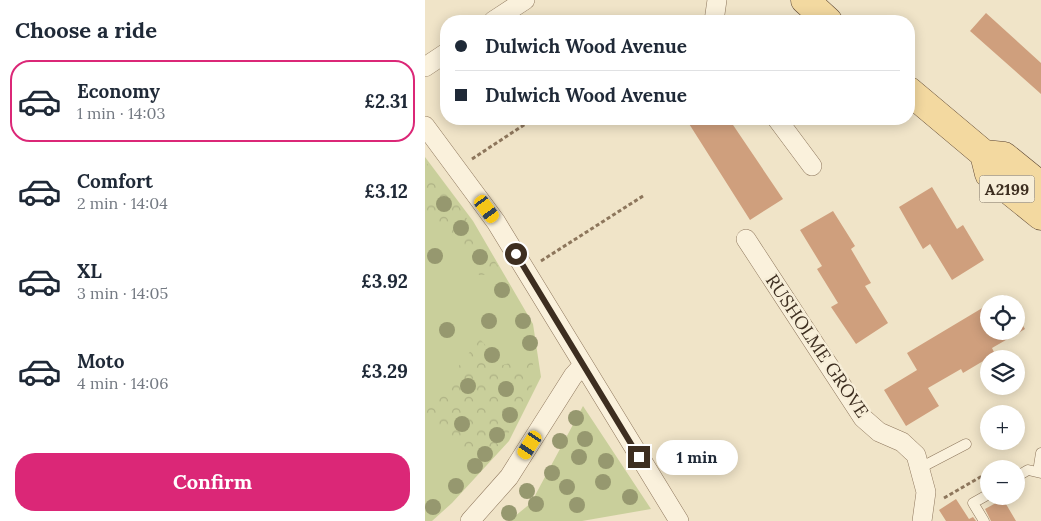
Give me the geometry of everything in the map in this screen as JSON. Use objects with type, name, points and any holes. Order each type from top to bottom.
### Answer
[{"type":"main road","points":[[805,0],[821,15]]},
{"type":"main road","name":"A2199","points":[[915,96],[984,154],[1004,156],[1041,186]]},
{"type":"main road","name":"A2199","points":[[984,154],[989,174],[1041,216]]},
{"type":"street","points":[[502,15],[525,0]]},
{"type":"street","points":[[715,15],[717,0]]},
{"type":"street","points":[[425,67],[440,57]]},
{"type":"street","points":[[781,125],[812,166]]},
{"type":"street","points":[[425,126],[496,222],[679,521]]},
{"type":"street","name":"RUSHOLME GROVE","points":[[746,239],[863,418],[879,432],[902,442],[917,455],[926,492],[922,521]]},
{"type":"street","points":[[469,521],[509,477],[573,376],[583,365]]},
{"type":"lane","points":[[920,468],[966,444]]},
{"type":"lane","points":[[1025,472],[1028,470],[1039,473],[1041,453]]},
{"type":"lane","points":[[980,499],[973,503],[984,521]]},
{"type":"path","points":[[457,170],[524,125]]},
{"type":"path","points":[[526,271],[643,196]]},
{"type":"path","points":[[940,500],[980,477]]},
{"type":"green space","points":[[425,157],[473,221],[533,324],[541,377],[509,441],[452,503],[432,521],[425,521]]},
{"type":"green space","points":[[425,161],[458,205],[503,274],[479,275],[469,249],[437,227],[425,211]]},
{"type":"green space","points":[[480,339],[503,365],[531,356],[536,378],[505,440],[487,455],[445,441],[425,412],[425,405],[440,390]]},
{"type":"green space","points":[[583,406],[651,509],[582,521],[509,521],[531,503]]},
{"type":"building","points":[[986,13],[1041,63],[1041,94],[970,31]]},
{"type":"building","points":[[690,125],[733,125],[783,199],[750,220]]},
{"type":"building","points":[[932,187],[957,229],[963,225],[984,260],[952,280],[930,244],[923,249],[899,207]]},
{"type":"building","points":[[833,211],[855,246],[851,249],[871,283],[865,286],[888,323],[856,344],[831,307],[838,303],[817,269],[822,266],[800,230]]},
{"type":"building","points":[[980,309],[980,340],[1006,340],[992,348],[993,350],[980,350],[980,363],[963,373],[961,369],[928,388],[939,406],[906,426],[884,390],[917,370],[907,353]]},
{"type":"building","points":[[956,499],[969,519],[973,517],[976,521],[946,521],[939,510]]},
{"type":"building","points":[[992,505],[1007,505],[1016,521],[991,521],[985,509]]},
{"type":"route","points":[[516,254],[639,457]]}]
